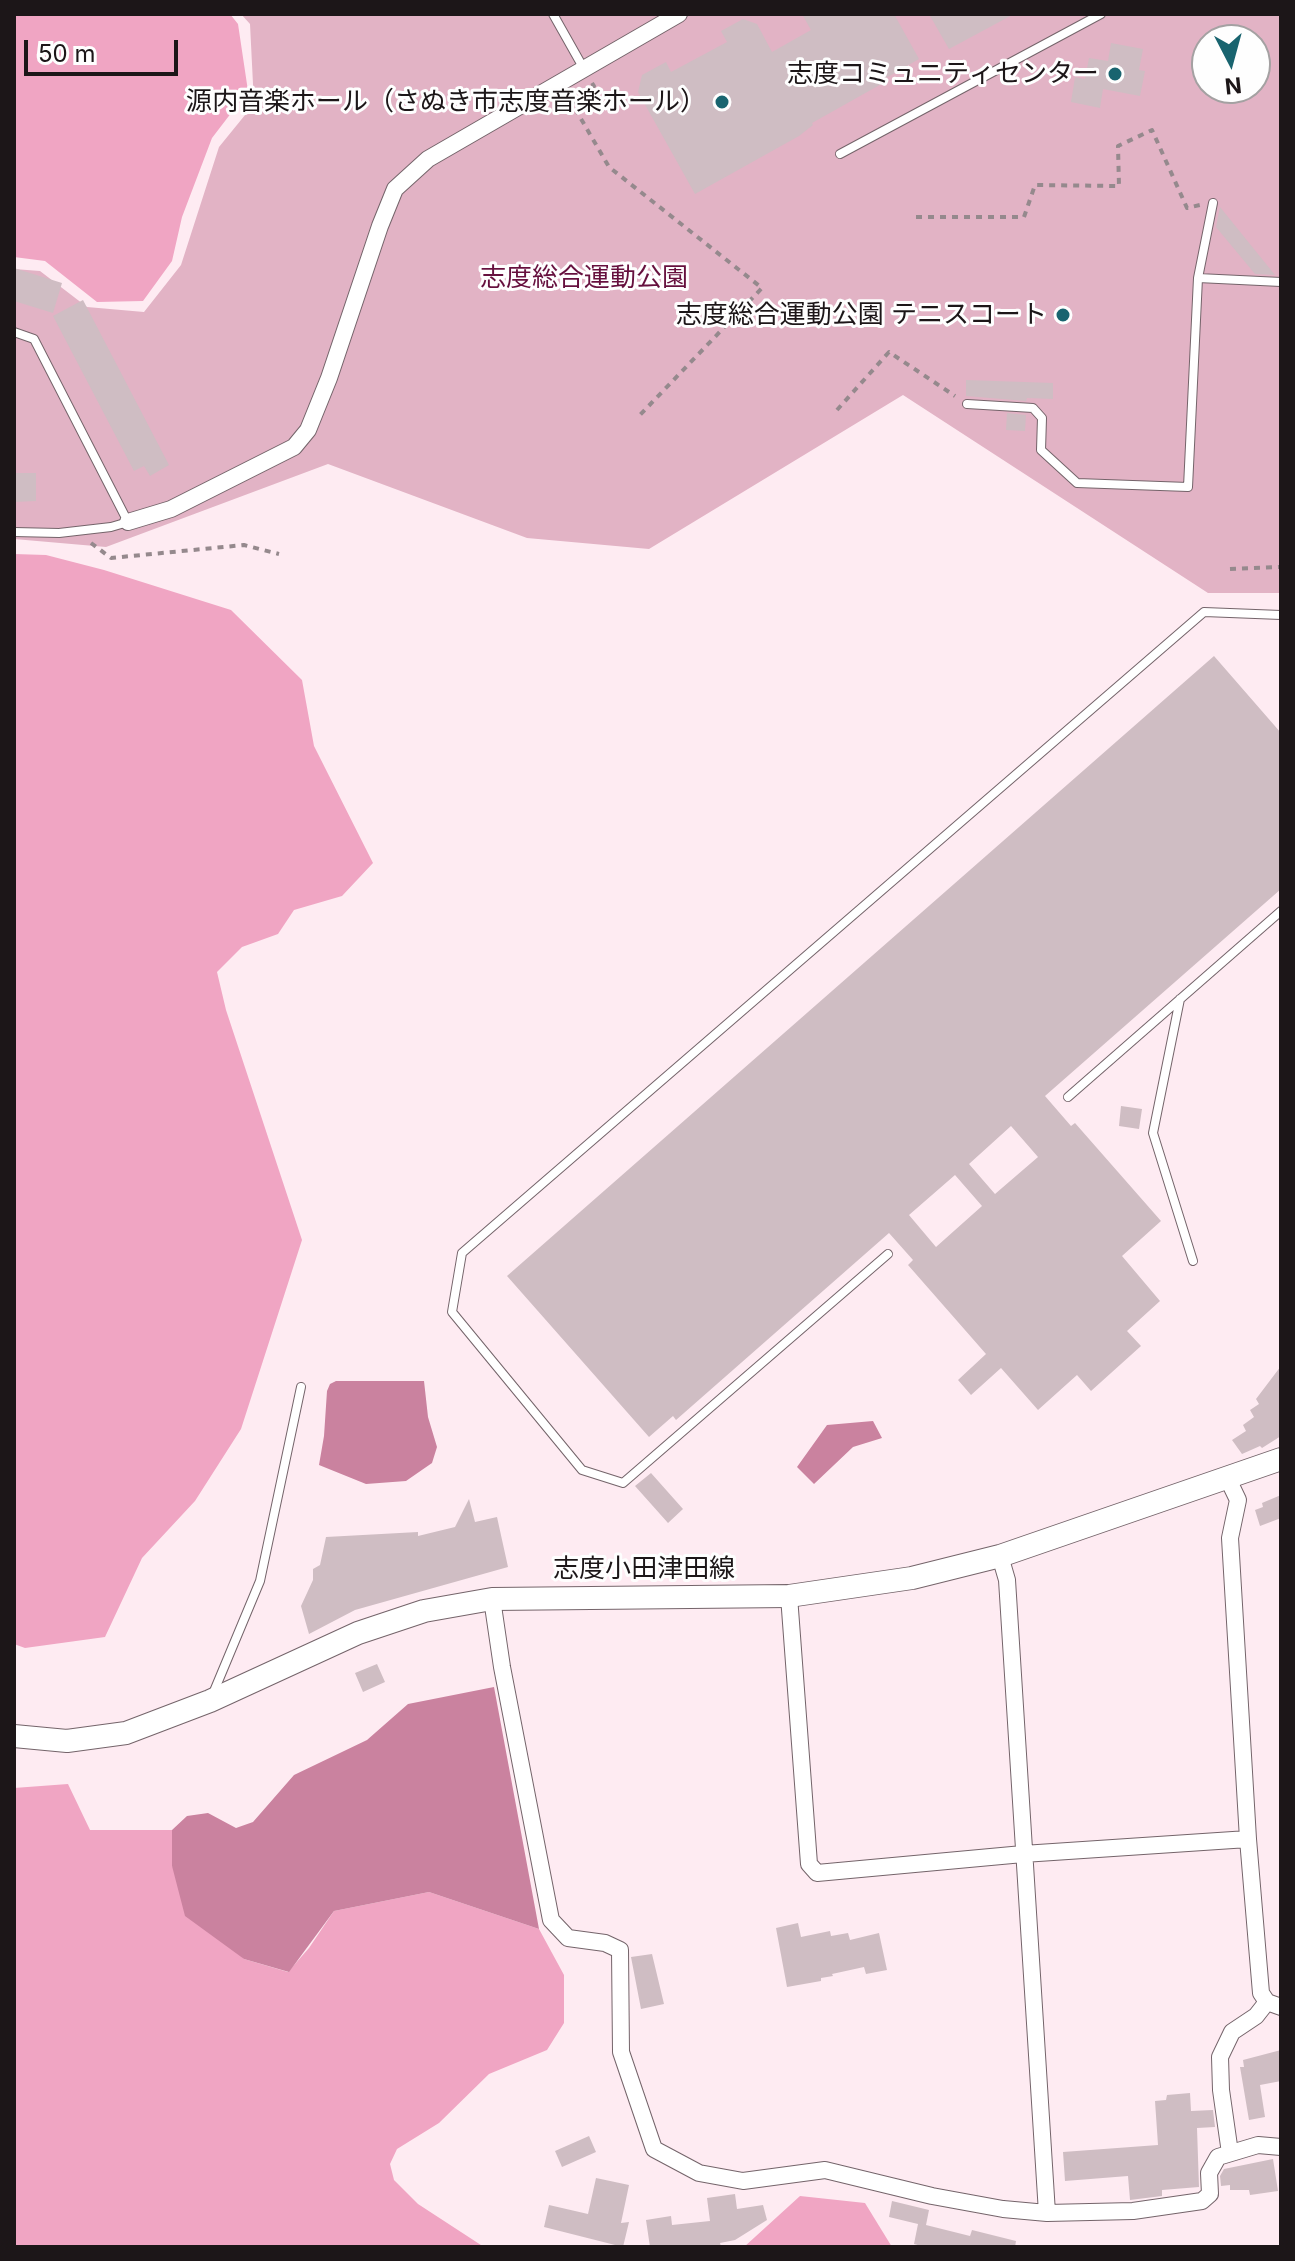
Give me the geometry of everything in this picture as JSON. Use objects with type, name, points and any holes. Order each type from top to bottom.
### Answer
[{"type":"main road","name":"志度小田津田線","points":[[14,1736],[67,1741],[126,1733],[210,1701],[358,1633],[424,1611],[492,1599],[789,1596],[912,1578],[1000,1556],[1281,1459]]},
{"type":"street","points":[[128,522],[171,509],[294,447],[308,430],[395,189],[428,159],[679,14]]},
{"type":"street","points":[[1227,1477],[1238,1500],[1230,1538],[1248,1839],[1261,1993],[1274,2005],[1232,2032],[1220,2057],[1221,2090],[1230,2153]]},
{"type":"street","points":[[1000,1556],[1007,1580],[1047,2213]]},
{"type":"street","points":[[789,1596],[809,1864],[817,1873],[1023,1854],[1248,1839]]},
{"type":"street","points":[[492,1599],[502,1667],[551,1920],[568,1938],[605,1943],[620,1950],[621,2052],[654,2149],[699,2173],[743,2181],[825,2170],[932,2196],[1003,2209],[1047,2213],[1133,2211],[1202,2201],[1210,2194],[1209,2173],[1218,2157],[1258,2145],[1281,2147]]},
{"type":"lane","points":[[553,14],[584,69]]},
{"type":"lane","points":[[840,154],[1101,14]]},
{"type":"lane","points":[[967,404],[1033,408],[1042,418],[1041,450],[1077,483],[1188,487],[1198,278],[1213,203]]},
{"type":"lane","points":[[1198,278],[1281,282]]},
{"type":"lane","points":[[14,332],[34,339],[128,522],[76,532],[14,532]]},
{"type":"lane","points":[[888,1254],[623,1483],[582,1470],[452,1312],[462,1253],[1204,612],[1281,615]]},
{"type":"lane","points":[[1068,1097],[1281,911]]},
{"type":"lane","points":[[1180,999],[1153,1133],[1193,1261]]},
{"type":"lane","points":[[210,1701],[260,1581],[301,1387]]},
{"type":"path","points":[[584,69],[594,86],[573,105],[609,167],[762,288],[638,417]]},
{"type":"path","points":[[916,217],[1024,217],[1035,185],[1119,186],[1118,146],[1152,130],[1187,208],[1213,203]]},
{"type":"path","points":[[837,410],[889,352],[967,404]]},
{"type":"path","points":[[76,532],[111,558],[244,545],[279,554]]},
{"type":"path","points":[[1230,569],[1281,567]]},
{"type":"green space","name":"志度総合運動公園","points":[[241,14],[1281,14],[1281,593],[1208,593],[903,395],[649,549],[527,538],[328,464],[106,547],[14,539],[14,269],[40,271],[87,307],[144,312],[181,265],[219,147],[254,104],[250,24]]},
{"type":"shaded area","points":[[14,14],[230,14],[238,24],[248,91],[212,138],[182,217],[172,261],[143,301],[97,302],[45,261],[14,257]]},
{"type":"shaded area","points":[[14,554],[46,555],[231,610],[302,680],[314,746],[373,863],[342,896],[294,910],[278,934],[242,947],[217,972],[226,1010],[302,1240],[241,1429],[195,1501],[142,1558],[105,1637],[25,1648],[14,1644]]},
{"type":"shaded area","points":[[336,1381],[424,1381],[428,1417],[437,1447],[432,1463],[406,1481],[366,1484],[319,1465],[327,1391],[330,1384]]},
{"type":"shaded area","points":[[873,1421],[882,1438],[853,1447],[814,1484],[797,1467],[827,1425]]},
{"type":"shaded area","points":[[494,1687],[539,1929],[429,1892],[334,1911],[289,1972],[244,1959],[185,1916],[172,1866],[172,1830],[187,1816],[208,1813],[236,1828],[253,1822],[294,1775],[367,1740],[408,1704]]},
{"type":"shaded area","points":[[68,1784],[90,1830],[172,1830],[172,1866],[244,1959],[288,1972],[334,1911],[429,1892],[539,1929],[564,1975],[564,2023],[547,2050],[489,2074],[439,2123],[397,2149],[390,2164],[394,2180],[418,2204],[484,2247],[14,2247],[14,1788]]},
{"type":"shaded area","points":[[800,2196],[865,2203],[892,2247],[744,2247]]},
{"type":"building","name":"源内音楽ホール（さぬき市志度音楽ホール）","points":[[802,14],[894,14],[919,59],[812,123],[799,136],[695,194],[638,92],[642,75],[666,62],[671,72],[727,42],[721,31],[743,19],[757,24],[772,52],[811,30]]},
{"type":"building","points":[[929,14],[1014,14],[949,49]]},
{"type":"building","name":"志度コミュニティセンター","points":[[1111,43],[1143,49],[1139,70],[1145,71],[1140,96],[1103,89],[1100,108],[1071,102],[1075,77],[1085,79],[1089,58],[1108,61]]},
{"type":"building","points":[[1220,207],[1275,275],[1255,274],[1216,227]]},
{"type":"building","points":[[14,268],[62,283],[53,313],[14,301]]},
{"type":"building","points":[[83,300],[169,465],[150,476],[144,466],[134,471],[53,316]]},
{"type":"building","points":[[966,380],[1053,383],[1053,399],[1027,398],[1026,401],[966,396]]},
{"type":"building","points":[[1007,413],[1026,415],[1025,431],[1006,430]]},
{"type":"building","points":[[14,473],[36,473],[36,501],[14,502]]},
{"type":"building","points":[[1214,656],[1281,733],[1281,889],[1045,1096],[1071,1126],[1075,1123],[1161,1221],[1122,1256],[1160,1301],[1127,1331],[1141,1346],[1091,1391],[1077,1375],[1038,1410],[1001,1368],[971,1395],[958,1380],[986,1354],[908,1265],[913,1260],[889,1233],[676,1420],[673,1416],[649,1437],[507,1276]],"holes":[[[1011,1126],[1038,1157],[995,1194],[969,1164]],[[955,1175],[982,1206],[936,1247],[909,1215]]]},
{"type":"building","points":[[1121,1106],[1142,1109],[1139,1129],[1119,1126]]},
{"type":"building","points":[[1281,1366],[1281,1436],[1262,1448],[1260,1446],[1242,1454],[1232,1440],[1246,1431],[1243,1425],[1254,1417],[1250,1410],[1259,1404],[1256,1399]]},
{"type":"building","points":[[651,1473],[683,1509],[668,1523],[635,1486]]},
{"type":"building","points":[[1281,1495],[1281,1518],[1260,1526],[1255,1510],[1263,1507],[1262,1503]]},
{"type":"building","points":[[469,1499],[475,1522],[497,1517],[508,1567],[355,1610],[309,1634],[301,1606],[313,1580],[313,1569],[320,1565],[326,1537],[418,1532],[418,1536],[455,1527]]},
{"type":"building","points":[[377,1664],[385,1682],[363,1692],[355,1673]]},
{"type":"building","points":[[798,1923],[801,1937],[830,1931],[831,1936],[848,1933],[850,1940],[879,1933],[887,1970],[866,1974],[864,1967],[832,1974],[821,1978],[821,1981],[787,1987],[776,1928]]},
{"type":"building","points":[[652,1954],[664,2004],[641,2009],[631,1957]]},
{"type":"building","points":[[1281,2050],[1281,2081],[1260,2085],[1265,2117],[1249,2120],[1240,2067],[1244,2067],[1243,2060]]},
{"type":"building","points":[[1190,2093],[1191,2111],[1213,2110],[1215,2127],[1197,2128],[1199,2187],[1162,2190],[1162,2196],[1130,2200],[1128,2176],[1065,2181],[1063,2152],[1158,2145],[1155,2101],[1166,2100],[1167,2095]]},
{"type":"building","points":[[589,2136],[596,2152],[562,2167],[555,2151]]},
{"type":"building","points":[[1273,2159],[1278,2191],[1250,2195],[1249,2190],[1230,2190],[1230,2185],[1221,2186],[1220,2176],[1224,2169]]},
{"type":"building","points":[[596,2178],[629,2185],[621,2223],[629,2222],[623,2247],[544,2227],[549,2205],[588,2214]]},
{"type":"building","points":[[735,2194],[737,2209],[763,2205],[767,2220],[735,2240],[720,2243],[721,2247],[650,2247],[646,2220],[671,2216],[672,2225],[710,2221],[707,2198]]},
{"type":"building","points":[[892,2201],[929,2210],[926,2225],[970,2236],[972,2230],[1016,2241],[1015,2247],[925,2247],[914,2244],[918,2224],[889,2217]]},
{"type":"place","name":"志度コミュニティセンター","points":[[1115,74]]},
{"type":"place","name":"源内音楽ホール（さぬき市志度音楽ホール）","points":[[722,102]]},
{"type":"place","name":"志度総合運動公園 テニスコート","points":[[1063,315]]}]
